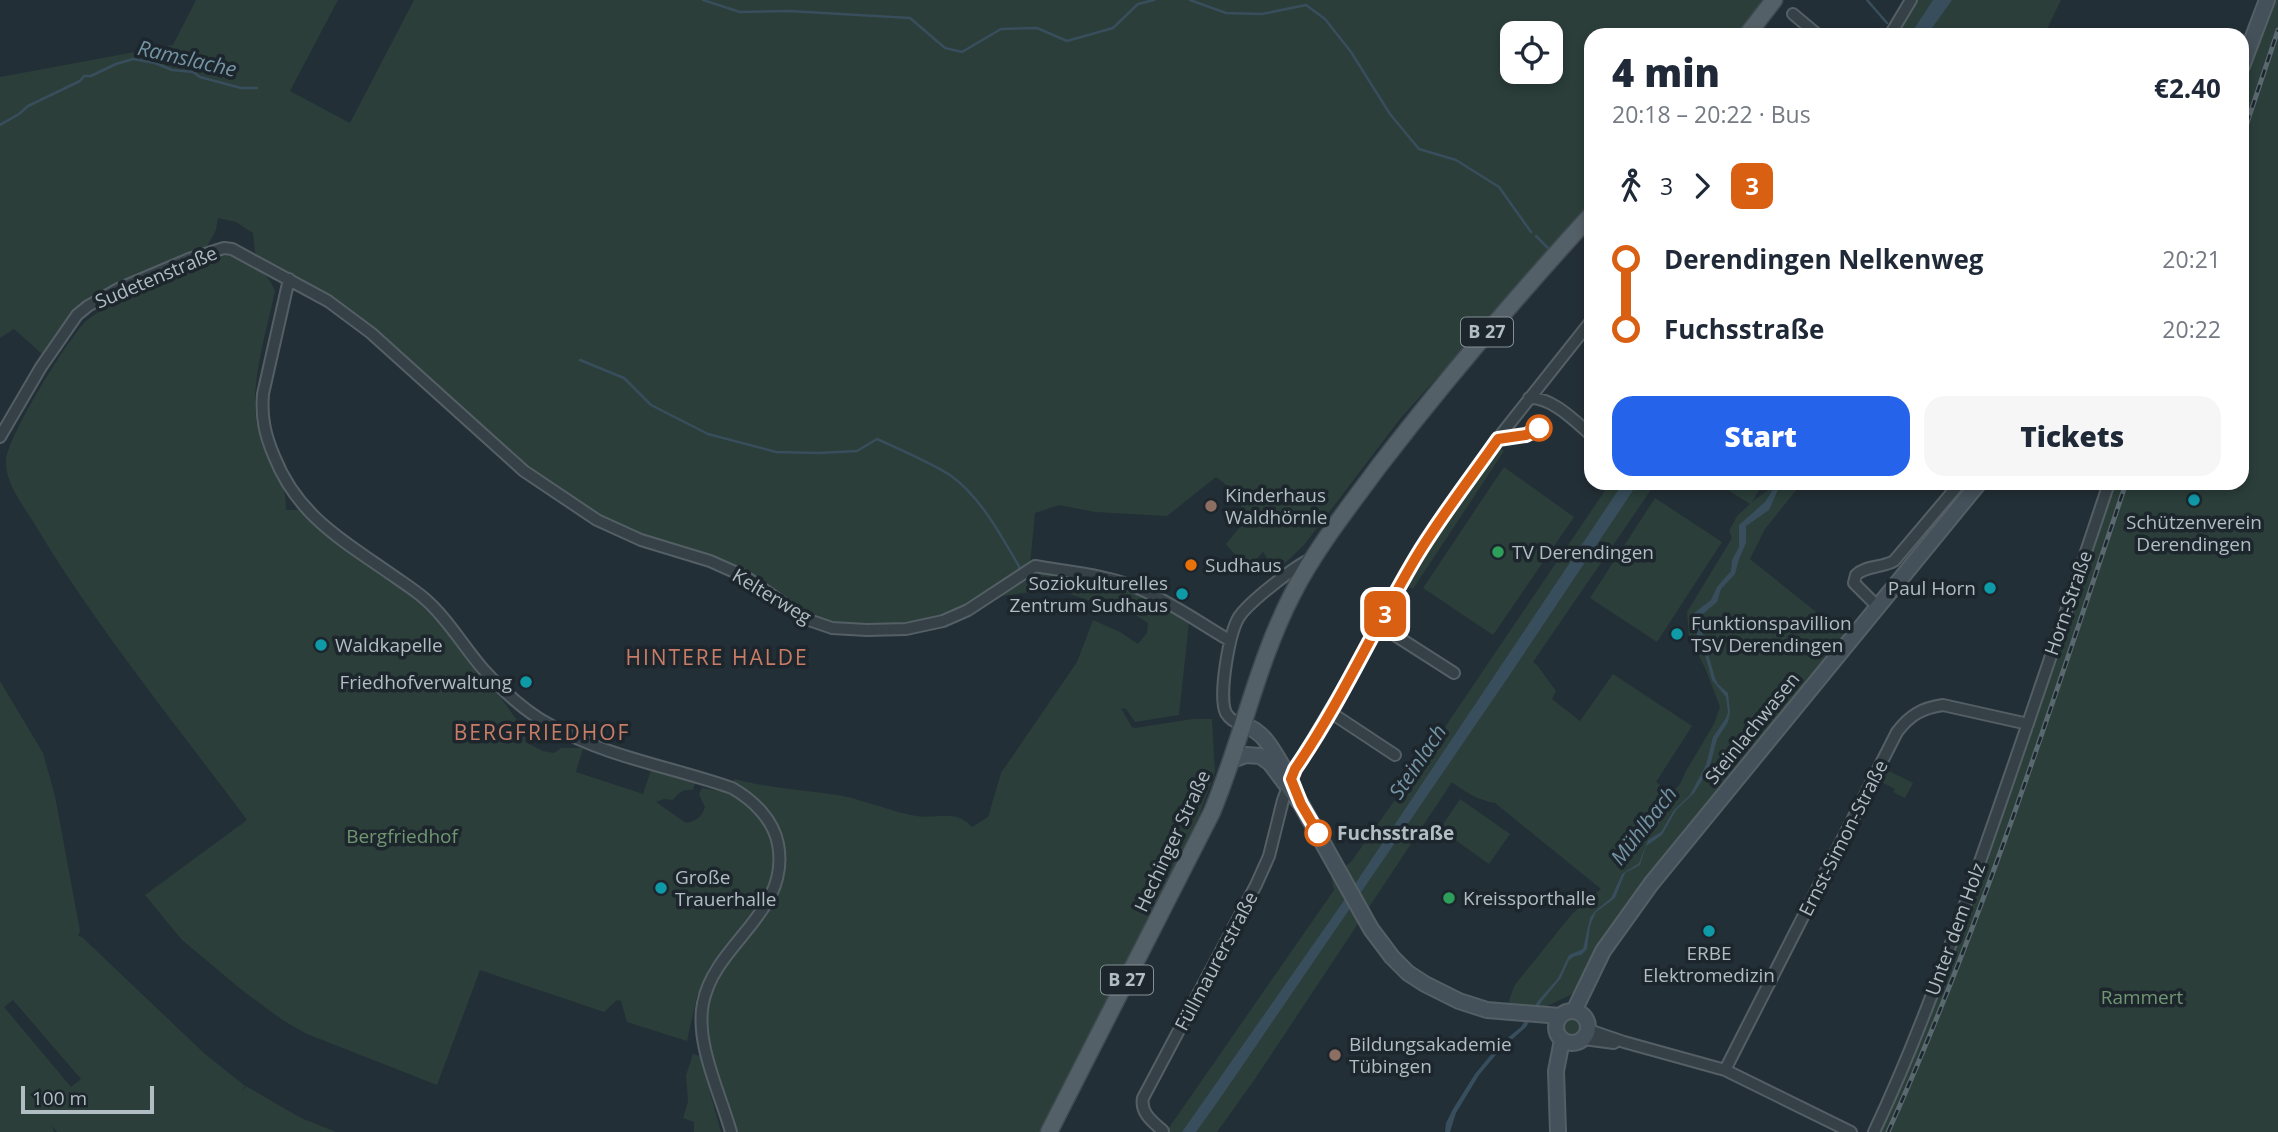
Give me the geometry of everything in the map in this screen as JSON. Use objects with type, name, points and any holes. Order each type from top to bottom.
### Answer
[{"type":"main road","points":[[1752,28],[1774,0]]},
{"type":"main road","name":"Hechinger Straße","points":[[1049,1132],[1212,812],[1269,648],[1276,599],[1312,559],[1454,370],[1584,223]]},
{"type":"street","points":[[1894,28],[1911,0]]},
{"type":"street","points":[[2249,48],[2267,0]]},
{"type":"street","points":[[1793,14],[1809,28]]},
{"type":"street","name":"Sudetenstraße","points":[[0,437],[41,368],[77,315],[118,289],[189,259],[224,248],[232,249],[289,279]]},
{"type":"street","points":[[289,279],[263,394],[263,426],[281,474],[305,509],[425,598],[484,670],[530,712],[549,725],[593,745],[732,788],[751,800],[772,827],[777,840],[779,878],[764,908],[716,970],[703,1000],[700,1023],[704,1046],[731,1132]]},
{"type":"street","name":"Kelterweg","points":[[289,279],[328,301],[371,333],[524,471],[597,520],[641,540],[710,561],[746,577],[806,619],[832,628],[867,630],[906,629],[943,621],[968,610],[1035,566],[1102,578],[1138,588],[1229,640]]},
{"type":"street","points":[[1289,783],[1432,532],[1530,398],[1584,330]]},
{"type":"street","points":[[1530,398],[1540,399],[1555,407],[1584,430]]},
{"type":"street","points":[[1878,607],[1853,579],[1859,571],[1886,566],[1894,561],[1954,490]]},
{"type":"street","name":"Steinlachwasen","points":[[1558,1132],[1559,1076],[1569,1034],[1603,951],[1640,897],[1973,490]]},
{"type":"street","name":"Horn-Straße","points":[[2028,724],[2107,490]]},
{"type":"street","name":"Hechinger Straße","points":[[1244,725],[1232,721],[1225,712],[1225,671],[1229,640],[1238,618],[1276,599],[1297,566],[1312,559]]},
{"type":"street","points":[[1379,625],[1454,673]]},
{"type":"street","name":"Ernst-Simon-Straße","points":[[1725,1070],[1905,721],[1916,712],[1943,705],[2028,724]]},
{"type":"street","points":[[1330,712],[1395,755]]},
{"type":"street","name":"Unter dem Holz","points":[[1874,1132],[1896,1085],[1945,962],[2028,724]]},
{"type":"street","points":[[1244,725],[1270,763],[1289,783]]},
{"type":"street","points":[[1244,725],[1251,727],[1267,742],[1365,918],[1385,949],[1408,973],[1459,1001],[1538,1019],[1569,1034],[1593,1041],[1624,1042],[1725,1070],[1851,1132]]},
{"type":"street","points":[[1232,760],[1246,755],[1260,756],[1270,763]]},
{"type":"street","name":"Füllmaurerstraße","points":[[1163,1131],[1145,1112],[1143,1098],[1256,885],[1269,856],[1289,783]]},
{"type":"green space","points":[[196,0],[338,0],[290,91],[350,123],[414,0],[1764,0],[1742,28],[1584,28],[1584,213],[1400,419],[1304,545],[1283,565],[1273,567],[1263,552],[1240,577],[1237,557],[1226,544],[1239,528],[1242,497],[1216,477],[1167,516],[1095,512],[1059,505],[1035,513],[1030,565],[966,606],[944,616],[907,624],[833,625],[807,616],[747,574],[642,536],[599,517],[526,467],[372,330],[259,259],[255,252],[253,233],[236,222],[218,218],[216,230],[206,248],[85,302],[73,311],[42,354],[14,329],[0,338],[0,77],[173,45]]},
{"type":"green space","points":[[1911,0],[2061,0],[2047,28],[1894,28]]},
{"type":"green space","name":"Rammert","points":[[2267,0],[2278,0],[2278,1132],[1874,1132],[1945,962],[2107,490],[2249,490],[2249,48]]},
{"type":"green space","name":"Bergfriedhof","points":[[226,255],[262,272],[275,291],[260,358],[255,409],[261,435],[283,486],[286,510],[303,510],[420,603],[500,697],[525,731],[525,742],[554,753],[561,748],[583,748],[576,772],[643,794],[651,770],[696,780],[693,790],[681,792],[673,800],[656,802],[686,823],[698,818],[704,810],[699,794],[702,788],[730,793],[758,814],[769,830],[775,846],[774,880],[758,908],[710,966],[697,996],[687,1041],[627,1022],[621,1001],[617,1000],[604,1012],[480,970],[437,1085],[307,1034],[284,1021],[182,940],[145,895],[247,820],[83,600],[16,494],[8,477],[6,461],[14,436],[32,402],[61,354],[84,323],[110,305],[152,283],[196,264]]},
{"type":"green space","points":[[1497,446],[1504,451],[1413,589],[1406,585]]},
{"type":"green space","name":"TV Derendingen","points":[[1504,467],[1574,517],[1493,635],[1423,588]]},
{"type":"green space","points":[[1605,490],[1651,490],[1533,662],[1556,691],[1552,699],[1580,721],[1613,674],[1692,726],[1656,782],[1671,794],[1680,784],[1714,724],[1720,707],[1689,636],[1687,612],[1732,538],[1729,531],[1737,516],[1750,504],[1728,490],[1759,490],[1752,502],[1768,490],[1796,490],[1765,529],[1750,559],[1850,639],[1651,884],[1583,989],[1541,1009],[1534,1019],[1537,1023],[1505,1013],[1514,986],[1572,914],[1601,889],[1495,803],[1472,795],[1452,782],[1217,1132],[1166,1132],[1334,890],[1331,876],[1351,862]]},
{"type":"green space","points":[[1655,498],[1722,542],[1657,642],[1590,598]]},
{"type":"green space","points":[[1038,571],[1102,582],[1136,594],[1189,622],[1179,715],[1135,722],[1126,709],[1121,708],[1135,728],[1193,719],[1212,719],[1215,772],[1190,841],[1040,1132],[737,1132],[711,1051],[707,1018],[709,1003],[717,982],[773,904],[782,883],[785,862],[780,838],[767,813],[749,793],[733,782],[735,779],[843,796],[919,816],[951,816],[972,827],[988,817],[1001,773],[1077,662],[1093,620],[1120,632],[1138,644],[1147,633],[1148,623],[1123,607],[1100,604],[1054,589],[993,597]]},
{"type":"green space","points":[[0,681],[43,753],[55,796],[80,931],[78,936],[205,1054],[245,1086],[241,1093],[246,1086],[301,1118],[336,1132],[57,1132],[52,1126],[54,1132],[0,1132]],"holes":[[[13,1000],[81,1079],[71,1087],[4,1007]]]},
{"type":"green space","points":[[1885,769],[1913,783],[1905,798],[1879,781]]},
{"type":"green space","points":[[1460,799],[1510,834],[1489,864],[1440,829]]},
{"type":"green space","points":[[1572,1016],[1580,1019],[1583,1027],[1580,1035],[1572,1038],[1564,1035],[1561,1027],[1564,1019]]},
{"type":"green space","points":[[693,1054],[700,1056],[721,1132],[694,1132],[694,1122],[683,1118],[688,1102],[686,1075]]},
{"type":"water","points":[[1933,0],[1952,0],[1932,28],[1915,28]]},
{"type":"water","points":[[1618,490],[1633,490],[1221,1097],[1196,1132],[1182,1132],[1343,902]]},
{"type":"water","points":[[1773,490],[1778,490],[1769,510],[1746,526],[1746,543],[1735,574],[1721,589],[1717,602],[1698,618],[1715,678],[1728,693],[1730,712],[1728,722],[1717,739],[1710,766],[1694,793],[1676,810],[1662,835],[1646,846],[1640,865],[1625,873],[1615,898],[1596,912],[1590,926],[1587,949],[1569,960],[1561,978],[1526,1027],[1499,1051],[1479,1075],[1456,1113],[1450,1132],[1445,1132],[1453,1109],[1475,1074],[1499,1045],[1521,1027],[1538,1001],[1558,978],[1569,955],[1583,949],[1590,918],[1595,911],[1611,898],[1622,874],[1639,863],[1648,840],[1661,832],[1674,810],[1690,795],[1706,765],[1713,737],[1728,712],[1726,697],[1712,680],[1692,617],[1711,600],[1717,587],[1731,571],[1732,560],[1739,547],[1739,525],[1765,502]]},
{"type":"waterway","points":[[703,0],[740,12],[789,11],[910,18],[945,48],[962,52],[1001,29],[1037,28],[1067,41],[1113,28],[1138,4],[1154,0]]},
{"type":"waterway","points":[[1190,0],[1226,13],[1262,14],[1306,5],[1325,19],[1351,52],[1390,114],[1419,149],[1456,160],[1499,187],[1531,232]]},
{"type":"waterway","points":[[1867,0],[1887,23]]},
{"type":"waterway","name":"Ramslache","points":[[0,125],[28,106],[80,81],[84,76],[91,76],[133,59],[155,63],[172,70],[193,72],[200,77],[241,88],[257,88]]},
{"type":"waterway","points":[[1536,236],[1549,249]]},
{"type":"waterway","points":[[580,360],[624,378],[651,405],[708,434],[776,452],[857,451],[877,439],[914,456],[950,475],[972,494],[990,518],[1021,570]]},
{"type":"railway","points":[[2249,117],[2278,30]]},
{"type":"railway","points":[[1888,1132],[1923,1053],[1986,892],[2124,490]]},
{"type":"bus line","name":"3","points":[[1318,833],[1301,804],[1291,779],[1295,769],[1414,561],[1477,468],[1498,439],[1526,435],[1539,428]]},
{"type":"place","name":"Schützenverein Derendingen","points":[[2194,500]]},
{"type":"place","name":"Kinderhaus Waldhörnle","points":[[1211,506]]},
{"type":"place","name":"TV Derendingen","points":[[1498,552]]},
{"type":"place","name":"Sudhaus","points":[[1191,565]]},
{"type":"place","name":"Paul Horn","points":[[1990,588]]},
{"type":"place","name":"Soziokulturelles Zentrum Sudhaus","points":[[1182,594]]},
{"type":"place","name":"Funktionspavillion TSV Derendingen","points":[[1677,634]]},
{"type":"place","name":"Waldkapelle","points":[[321,645]]},
{"type":"place","name":"Friedhofverwaltung","points":[[526,682]]},
{"type":"place","name":"Fuchsstraße","points":[[1318,833]]},
{"type":"place","name":"Große Trauerhalle","points":[[661,888]]},
{"type":"place","name":"Kreissporthalle","points":[[1449,898]]},
{"type":"place","name":"ERBE Elektromedizin","points":[[1709,931]]},
{"type":"place","name":"Bildungsakademie Tübingen","points":[[1335,1055]]},
{"type":"district","name":"HINTERE HALDE","points":[[717,658]]},
{"type":"district","name":"BERGFRIEDHOF","points":[[542,733]]},
{"type":"water label","name":"Steinlach","points":[[1418,762]]},
{"type":"water label","name":"Mühlbach","points":[[1644,826]]}]
